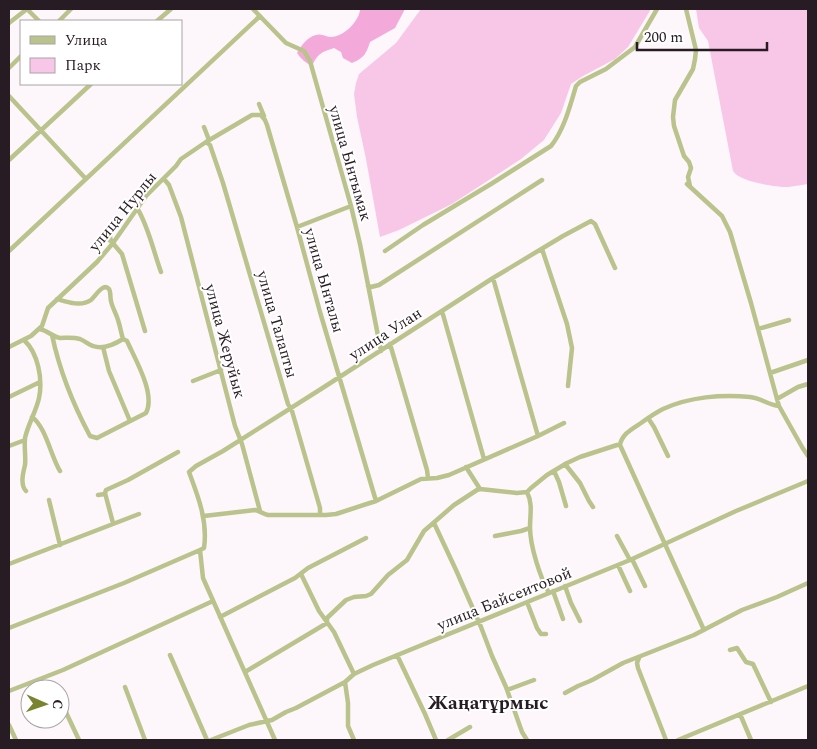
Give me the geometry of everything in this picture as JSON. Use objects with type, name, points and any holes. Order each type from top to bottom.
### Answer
[{"type":"street","points":[[9,23],[27,9],[38,20]]},
{"type":"street","points":[[60,20],[72,9]]},
{"type":"street","points":[[159,20],[171,9]]},
{"type":"street","name":"улица Ынтымак","points":[[253,9],[286,43],[304,51],[310,61],[351,206],[381,351]]},
{"type":"street","points":[[385,251],[423,225],[551,146],[564,122],[576,86],[580,82],[606,69],[634,47],[657,9]]},
{"type":"street","points":[[686,9],[696,50],[695,59],[693,69],[675,100],[672,116],[684,156],[691,168],[688,185],[722,216],[730,232],[779,406],[808,456]]},
{"type":"street","points":[[9,251],[260,16]]},
{"type":"street","points":[[9,68],[20,57]]},
{"type":"street","points":[[9,160],[89,85]]},
{"type":"street","points":[[9,96],[86,179]]},
{"type":"street","name":"улица Ынталы","points":[[259,104],[297,227],[376,501]]},
{"type":"street","name":"улица Нурлы","points":[[9,346],[24,340],[39,329],[44,323],[48,308],[98,262],[146,196],[181,159],[252,115],[261,116],[266,122]]},
{"type":"street","name":"улица Талапты","points":[[204,127],[223,183],[292,411],[320,508],[320,515]]},
{"type":"street","name":"улица Жеруйык","points":[[164,179],[169,185],[181,218],[235,426],[260,511]]},
{"type":"street","points":[[368,286],[379,285],[542,180]]},
{"type":"street","points":[[297,227],[351,206]]},
{"type":"street","points":[[137,208],[161,272]]},
{"type":"street","name":"улица Улан","points":[[204,516],[189,472],[196,466],[381,351],[493,278],[591,221],[595,224],[615,268]]},
{"type":"street","points":[[112,242],[110,233],[114,227]]},
{"type":"street","points":[[102,242],[109,239],[122,254],[145,331]]},
{"type":"street","points":[[542,249],[568,324],[572,348],[568,386]]},
{"type":"street","points":[[493,278],[538,436]]},
{"type":"street","points":[[52,335],[56,353],[83,423],[90,436],[96,438],[148,411],[148,393],[143,376],[127,341],[123,339],[111,303],[109,290],[104,288],[84,303],[76,304],[57,299]]},
{"type":"street","points":[[442,311],[484,459]]},
{"type":"street","points":[[758,329],[788,320]]},
{"type":"street","points":[[39,329],[60,338],[78,338],[94,346],[103,347],[115,344],[123,339]]},
{"type":"street","points":[[24,340],[31,348],[36,360],[40,382],[39,398],[25,440],[23,484],[26,492]]},
{"type":"street","points":[[390,344],[428,478]]},
{"type":"street","points":[[103,347],[110,371],[130,421]]},
{"type":"street","points":[[770,373],[808,360]]},
{"type":"street","points":[[193,381],[221,370]]},
{"type":"street","points":[[9,397],[40,382]]},
{"type":"street","points":[[777,399],[798,387],[808,384]]},
{"type":"street","points":[[704,630],[620,445],[621,440],[624,435],[655,413],[672,405],[685,402],[739,396],[753,397],[771,405],[779,406]]},
{"type":"street","points":[[32,417],[37,422],[60,471]]},
{"type":"street","points":[[648,418],[668,456]]},
{"type":"street","points":[[9,628],[124,583],[204,548],[204,516],[260,511],[268,515],[326,515],[341,512],[376,501],[421,479],[449,475],[564,423]]},
{"type":"street","points":[[9,446],[25,440]]},
{"type":"street","points":[[41,444],[47,442]]},
{"type":"street","points":[[245,672],[327,622],[327,618],[346,600],[354,596],[371,594],[388,575],[407,560],[424,531],[454,504],[468,495],[480,489],[517,493],[527,492],[565,464],[616,444],[620,445]]},
{"type":"street","points":[[113,523],[105,494],[106,490],[178,452]]},
{"type":"street","points":[[565,464],[580,483],[593,507]]},
{"type":"street","points":[[466,467],[480,489]]},
{"type":"street","points":[[554,471],[560,482],[566,506]]},
{"type":"street","name":"улица Байсеитовой","points":[[209,740],[261,721],[272,720],[345,682],[354,674],[631,560],[736,511],[808,481]]},
{"type":"street","points":[[527,492],[531,503],[530,528],[536,561],[563,619]]},
{"type":"street","points":[[98,494],[105,494]]},
{"type":"street","points":[[49,500],[60,544]]},
{"type":"street","points":[[9,564],[139,514]]},
{"type":"street","points":[[434,523],[456,570],[507,690],[522,732],[527,740]]},
{"type":"street","points":[[495,536],[530,528]]},
{"type":"street","points":[[617,536],[645,586]]},
{"type":"street","points":[[220,617],[366,538]]},
{"type":"street","points":[[200,550],[203,578],[275,740]]},
{"type":"street","points":[[618,565],[630,591]]},
{"type":"street","points":[[456,570],[463,567]]},
{"type":"street","points":[[301,574],[319,611],[331,625],[354,674]]},
{"type":"street","points":[[565,693],[590,682],[623,663],[694,636],[742,610],[808,583]]},
{"type":"street","points":[[566,586],[571,603],[580,621]]},
{"type":"street","points":[[9,691],[63,670],[213,601]]},
{"type":"street","points":[[527,602],[537,628],[541,634],[546,634]]},
{"type":"street","points":[[730,650],[737,648],[746,662],[753,664],[771,702]]},
{"type":"street","points":[[170,654],[209,740]]},
{"type":"street","points":[[397,655],[436,740]]},
{"type":"street","points":[[639,658],[637,662],[638,668],[666,740]]},
{"type":"street","points":[[507,690],[534,680]]},
{"type":"street","points":[[345,682],[348,721],[354,740]]},
{"type":"street","points":[[678,740],[808,686]]},
{"type":"street","points":[[125,687],[145,740]]},
{"type":"street","points":[[740,714],[752,740]]},
{"type":"street","points":[[70,721],[79,740]]},
{"type":"street","points":[[9,725],[16,740]]},
{"type":"street","points":[[448,740],[470,727]]},
{"type":"green space","points":[[421,9],[651,9],[628,47],[615,59],[571,84],[561,113],[544,140],[521,159],[452,204],[399,230],[380,237],[354,94],[359,74],[396,43]]},
{"type":"green space","points":[[696,9],[808,9],[808,184],[788,187],[767,185],[742,178],[733,171],[708,41],[699,28]]},
{"type":"shaded area","points":[[360,9],[405,9],[395,28],[370,42],[364,55],[352,63],[343,58],[341,52],[334,48],[316,58],[312,66],[297,53],[302,45],[313,36],[320,34],[329,37],[336,36],[346,31],[354,23]]},
{"type":"district","name":"Жаңатұрмыс","points":[[488,702]]}]
